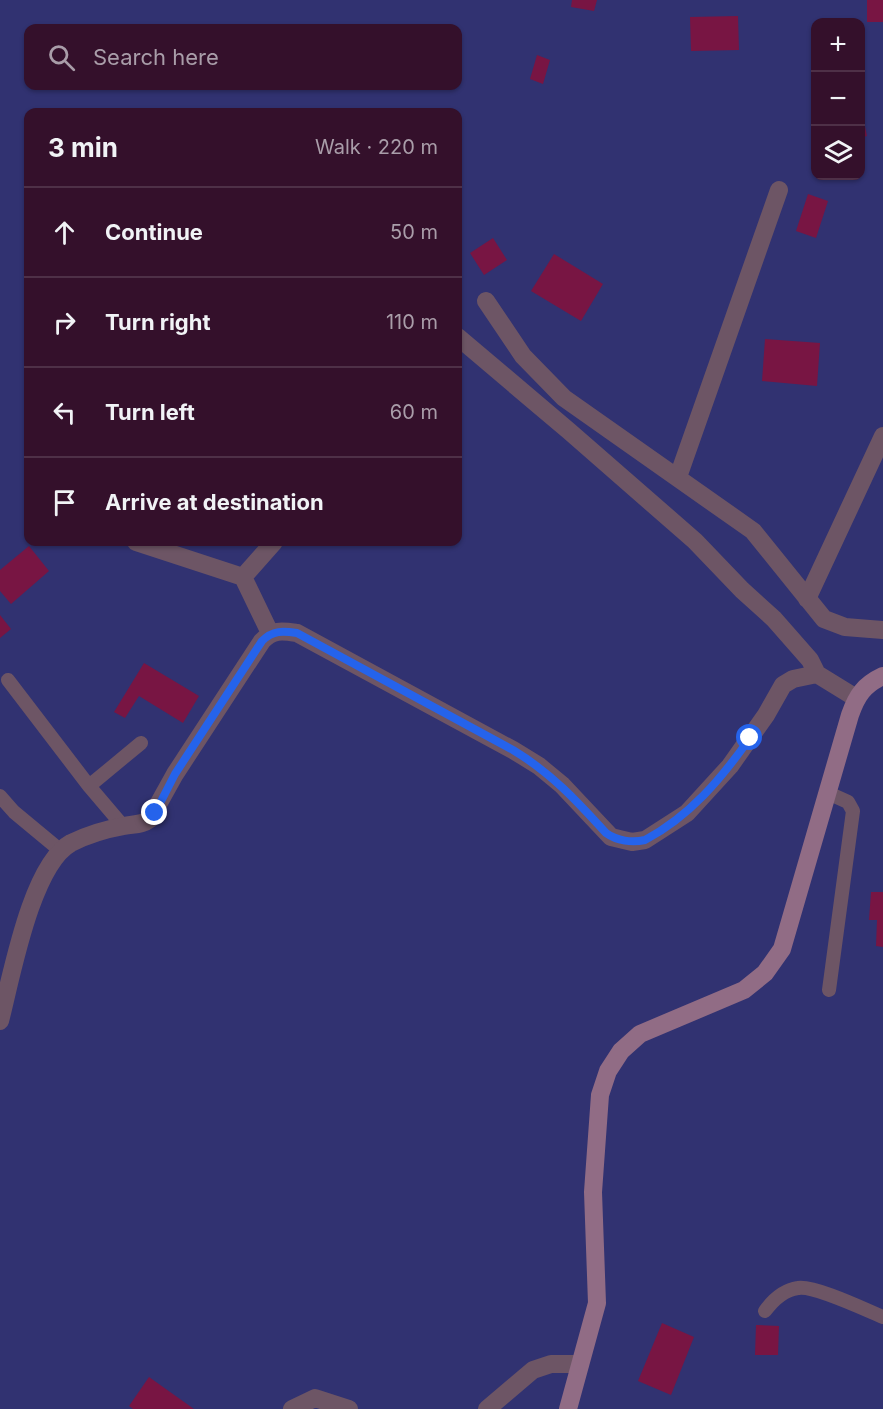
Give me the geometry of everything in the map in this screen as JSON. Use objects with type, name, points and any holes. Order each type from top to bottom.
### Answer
[{"type":"main road","points":[[568,1409],[597,1303],[593,1192],[600,1095],[609,1071],[621,1051],[640,1035],[744,990],[765,973],[782,949],[856,698],[863,688],[883,676]]},
{"type":"street","points":[[678,477],[779,190]]},
{"type":"street","points":[[486,301],[523,356],[564,398],[753,531],[824,619],[845,627],[883,630]]},
{"type":"street","points":[[462,341],[695,541],[742,590],[774,619],[810,660],[817,674],[856,698]]},
{"type":"street","points":[[807,599],[883,436]]},
{"type":"street","points":[[148,546],[243,577],[270,633]]},
{"type":"street","points":[[243,577],[270,546]]},
{"type":"street","points":[[0,1021],[37,889],[55,858],[68,845],[79,840],[123,826],[144,824],[155,813],[175,774],[262,641],[270,633],[281,631],[297,633],[513,750],[539,766],[562,785],[606,833],[615,839],[632,842],[645,840],[687,813],[730,766],[766,715],[783,685],[793,679],[817,674]]},
{"type":"street","points":[[487,1409],[533,1370],[551,1364],[580,1364]]},
{"type":"street","points":[[292,1409],[315,1398],[349,1409]]},
{"type":"lane","points":[[8,680],[89,786],[123,826]]},
{"type":"lane","points":[[89,786],[141,744]]},
{"type":"lane","points":[[828,793],[848,802],[853,811],[829,990]]},
{"type":"lane","points":[[0,796],[14,812],[61,851]]},
{"type":"lane","points":[[765,1311],[774,1298],[800,1287],[823,1293],[883,1317]]},
{"type":"shaded area","points":[[0,0],[883,0],[883,1409],[0,1409]]},
{"type":"building","points":[[572,0],[597,0],[594,11],[571,7]]},
{"type":"building","points":[[867,0],[883,0],[883,22],[867,22]]},
{"type":"building","points":[[738,16],[739,50],[691,51],[690,17]]},
{"type":"building","points":[[537,55],[550,60],[543,84],[530,79]]},
{"type":"building","points":[[808,194],[828,201],[816,238],[796,231]]},
{"type":"building","points":[[493,238],[507,260],[484,275],[470,253]]},
{"type":"building","points":[[554,254],[603,284],[581,321],[531,291]]},
{"type":"building","points":[[765,339],[820,343],[817,386],[762,381]]},
{"type":"building","points":[[29,546],[49,571],[11,604],[0,591],[0,570]]},
{"type":"building","points":[[0,615],[11,629],[0,638]]},
{"type":"building","points":[[144,663],[199,696],[183,723],[139,696],[125,718],[114,712]]},
{"type":"building","points":[[871,892],[883,892],[883,947],[876,946],[877,920],[869,920]]},
{"type":"building","points":[[662,1323],[694,1337],[671,1395],[638,1381]]},
{"type":"building","points":[[756,1325],[779,1326],[778,1355],[755,1355]]},
{"type":"building","points":[[149,1377],[194,1409],[133,1409],[129,1406]]},
{"type":"route","points":[[155,813],[175,774],[262,641],[270,633],[276,632],[297,633],[513,750],[539,766],[562,785],[606,833],[615,839],[632,842],[645,840],[687,813],[730,766],[750,738]]}]
